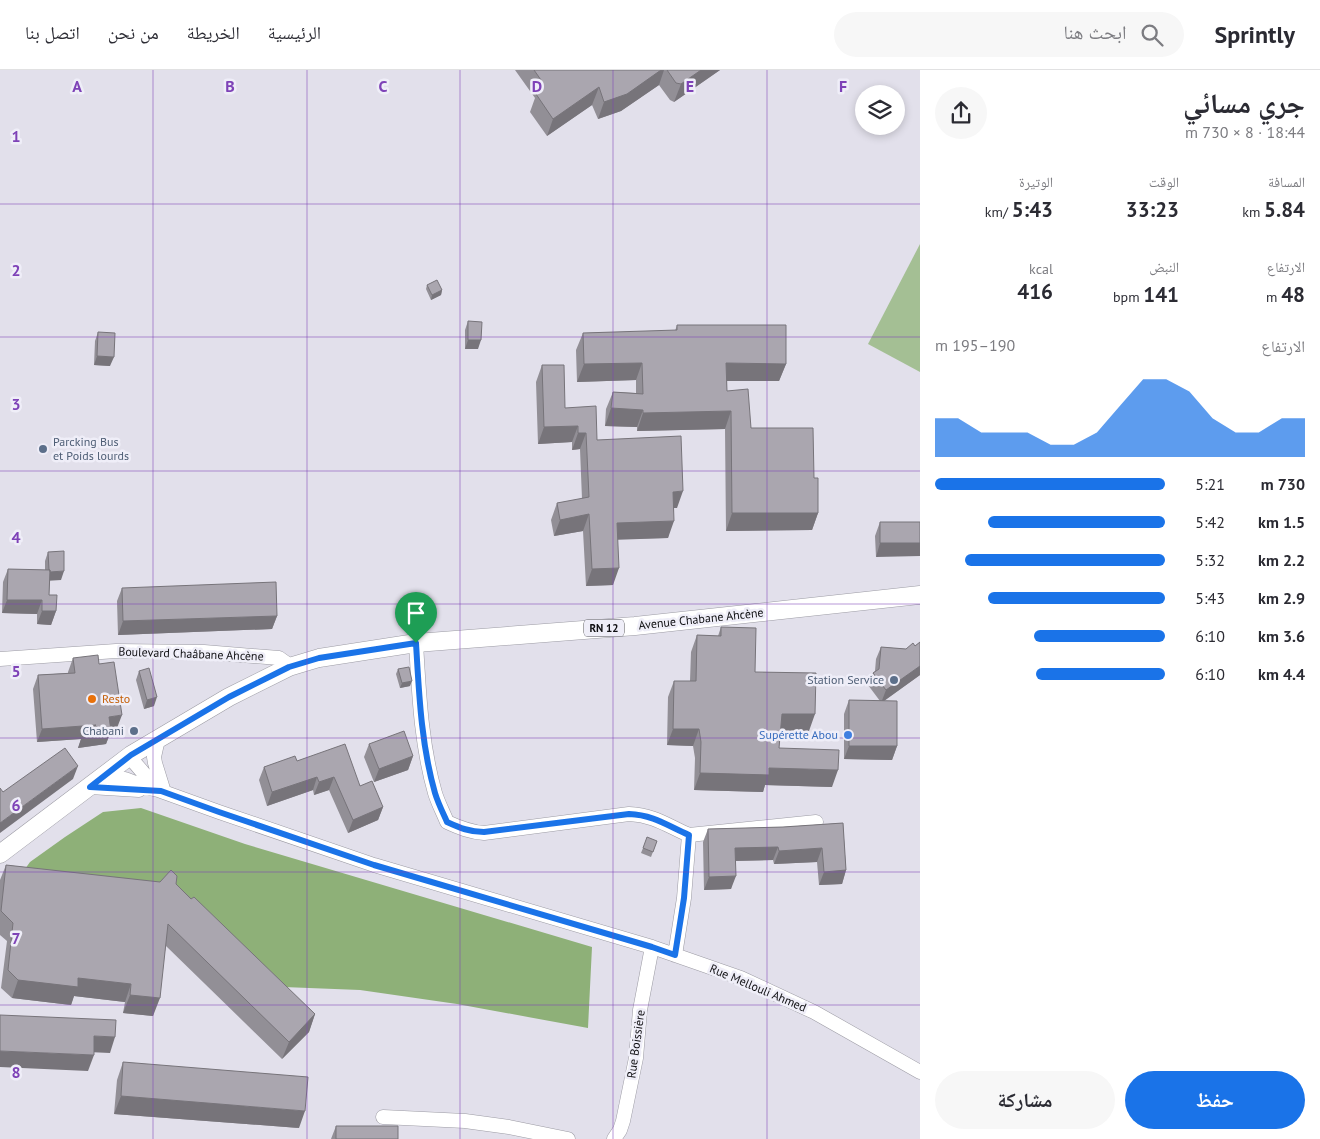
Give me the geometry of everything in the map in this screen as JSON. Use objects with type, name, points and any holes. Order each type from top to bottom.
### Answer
[{"type":"main road","name":"Avenue Chabane Ahcène","points":[[0,854],[131,755],[229,697],[289,667],[319,658],[416,643],[634,626],[920,595]]},
{"type":"street","points":[[416,643],[426,751],[436,794],[447,822],[458,828],[470,832],[484,832],[629,814],[643,815],[689,835],[816,822]]},
{"type":"street","name":"Boulevard Chaâbane Ahcène","points":[[0,659],[116,651],[204,652],[279,658],[289,667]]},
{"type":"street","points":[[90,787],[161,791],[154,757],[158,739]]},
{"type":"street","name":"Rue Mellouli Ahmed","points":[[131,755],[134,762],[161,791]]},
{"type":"street","name":"Rue Mellouli Ahmed","points":[[105,775],[161,791],[374,865],[652,947],[741,978],[814,1012],[920,1072]]},
{"type":"street","points":[[675,955],[684,898],[689,835]]},
{"type":"street","name":"Rue Boissière","points":[[614,1139],[623,1121],[636,1058],[640,1010],[652,947]]},
{"type":"street","points":[[384,1117],[465,1120],[568,1139]]},
{"type":"green space","points":[[920,244],[920,372],[868,344]]},
{"type":"green space","points":[[141,808],[245,844],[592,947],[588,1028],[457,1004],[360,990],[258,986],[25,869],[30,862],[103,812]]},
{"type":"building","points":[[534,70],[661,70],[627,94],[604,102],[599,87],[553,119],[536,94],[541,80]]},
{"type":"building","points":[[667,70],[701,70],[681,84],[676,83]]},
{"type":"building","points":[[437,280],[442,290],[432,295],[427,285]]},
{"type":"building","points":[[468,321],[482,322],[481,340],[468,340]]},
{"type":"building","points":[[677,325],[786,325],[786,364],[726,363],[727,391],[748,389],[751,428],[813,428],[814,478],[818,478],[818,513],[732,513],[731,411],[643,413],[643,410],[611,408],[613,392],[643,394],[642,363],[584,364],[583,333],[677,330]]},
{"type":"building","points":[[98,332],[115,333],[114,357],[97,356]]},
{"type":"building","points":[[542,365],[564,365],[565,408],[596,406],[597,440],[681,436],[683,491],[673,492],[674,521],[617,523],[619,568],[592,569],[589,514],[560,520],[557,503],[589,497],[586,433],[578,433],[578,426],[544,427]]},
{"type":"building","points":[[880,522],[920,522],[920,543],[880,543]]},
{"type":"building","points":[[64,551],[64,571],[50,572],[48,552]]},
{"type":"building","points":[[8,569],[50,570],[49,595],[57,595],[56,611],[42,611],[42,600],[7,600]]},
{"type":"building","points":[[276,582],[277,616],[123,621],[122,588]]},
{"type":"building","points":[[721,627],[756,628],[755,672],[816,673],[815,714],[782,714],[779,748],[839,750],[838,770],[769,768],[769,775],[700,773],[701,742],[699,729],[673,729],[674,681],[696,681],[697,635],[721,636]]},
{"type":"building","points":[[920,642],[920,666],[886,690],[873,673],[879,669],[881,647],[906,649],[913,643],[915,646]]},
{"type":"building","points":[[98,655],[99,664],[114,662],[122,715],[109,717],[111,731],[82,735],[96,725],[42,729],[38,675],[75,673],[73,658]]},
{"type":"building","points":[[409,667],[412,681],[402,683],[398,669]]},
{"type":"building","points":[[149,668],[157,697],[147,700],[139,671]]},
{"type":"building","points":[[849,700],[897,701],[897,746],[849,746]]},
{"type":"building","points":[[404,731],[413,756],[379,769],[369,744]]},
{"type":"building","points":[[345,744],[360,786],[372,781],[383,807],[353,820],[334,777],[319,782],[317,777],[272,792],[264,767],[295,756],[297,761]]},
{"type":"building","points":[[65,748],[78,766],[0,823],[0,788],[3,792]]},
{"type":"building","points":[[843,823],[846,870],[824,872],[822,848],[779,851],[778,847],[735,848],[736,876],[709,877],[708,829]]},
{"type":"building","points":[[647,837],[657,841],[653,852],[643,848]]},
{"type":"building","points":[[6,865],[160,882],[171,870],[177,876],[176,884],[191,899],[194,897],[315,1014],[289,1042],[168,924],[160,998],[130,995],[131,984],[78,978],[78,987],[18,980],[8,970],[13,923],[1,911]]},
{"type":"building","points":[[0,1015],[116,1020],[115,1037],[94,1036],[94,1055],[0,1051]]},
{"type":"building","points":[[123,1062],[308,1077],[305,1111],[121,1096]]},
{"type":"building","points":[[336,1126],[398,1126],[398,1139],[336,1139]]},
{"type":"place","name":"Parcking Bus et Poids lourds","points":[[43,449]]},
{"type":"place","name":"Station Service","points":[[894,680]]},
{"type":"place","name":"Resto","points":[[92,699]]},
{"type":"place","name":"Chabani","points":[[134,731]]},
{"type":"place","name":"Supérette Abou","points":[[848,735]]},
{"type":"route","points":[[416,643],[426,751],[436,794],[447,822],[470,832],[484,832],[629,814],[643,815],[689,835],[684,898],[675,955],[374,865],[161,791],[90,787],[131,755],[229,697],[289,667],[319,658],[416,643]]}]
